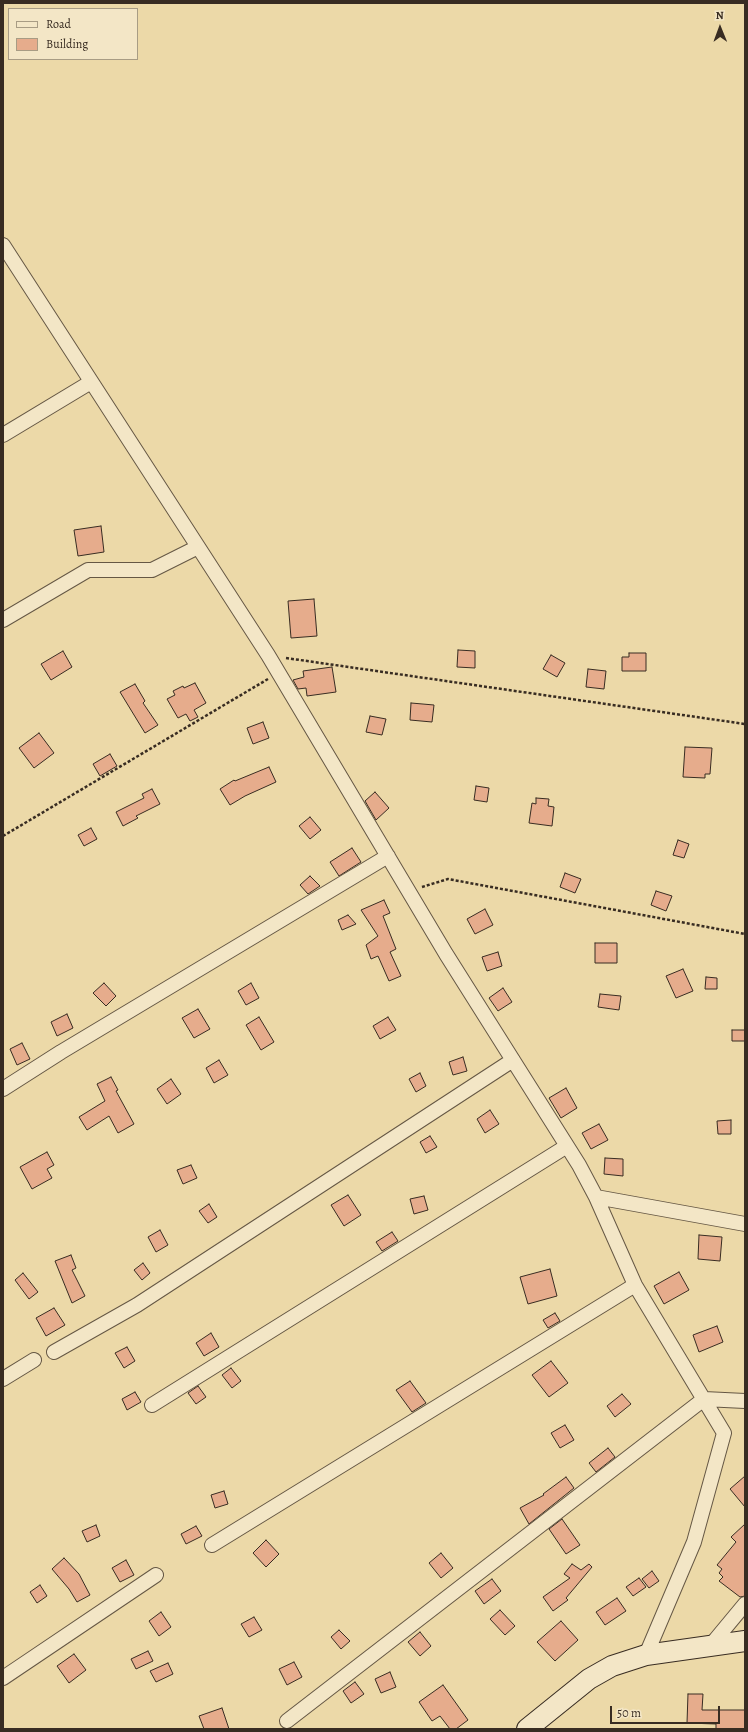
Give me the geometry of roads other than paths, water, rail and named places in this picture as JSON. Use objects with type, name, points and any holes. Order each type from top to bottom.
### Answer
[{"type":"street","points":[[3,245],[268,655],[408,891],[567,1146],[596,1197],[635,1285],[724,1433],[694,1542],[646,1655]]},
{"type":"street","points":[[3,435],[91,382]]},
{"type":"street","points":[[3,620],[88,570],[152,570],[198,547]]},
{"type":"street","points":[[3,1089],[61,1052],[388,856]]},
{"type":"street","points":[[54,1352],[137,1305],[513,1060]]},
{"type":"street","points":[[152,1406],[567,1146]]},
{"type":"street","points":[[596,1197],[745,1224]]},
{"type":"street","points":[[212,1545],[635,1285]]},
{"type":"street","points":[[3,1379],[34,1360]]},
{"type":"street","points":[[287,1722],[704,1400],[745,1401]]},
{"type":"street","points":[[3,1678],[156,1575]]},
{"type":"street","points":[[712,1645],[745,1604]]},
{"type":"street","points":[[527,1729],[589,1679],[612,1666],[646,1655],[745,1641]]}]
